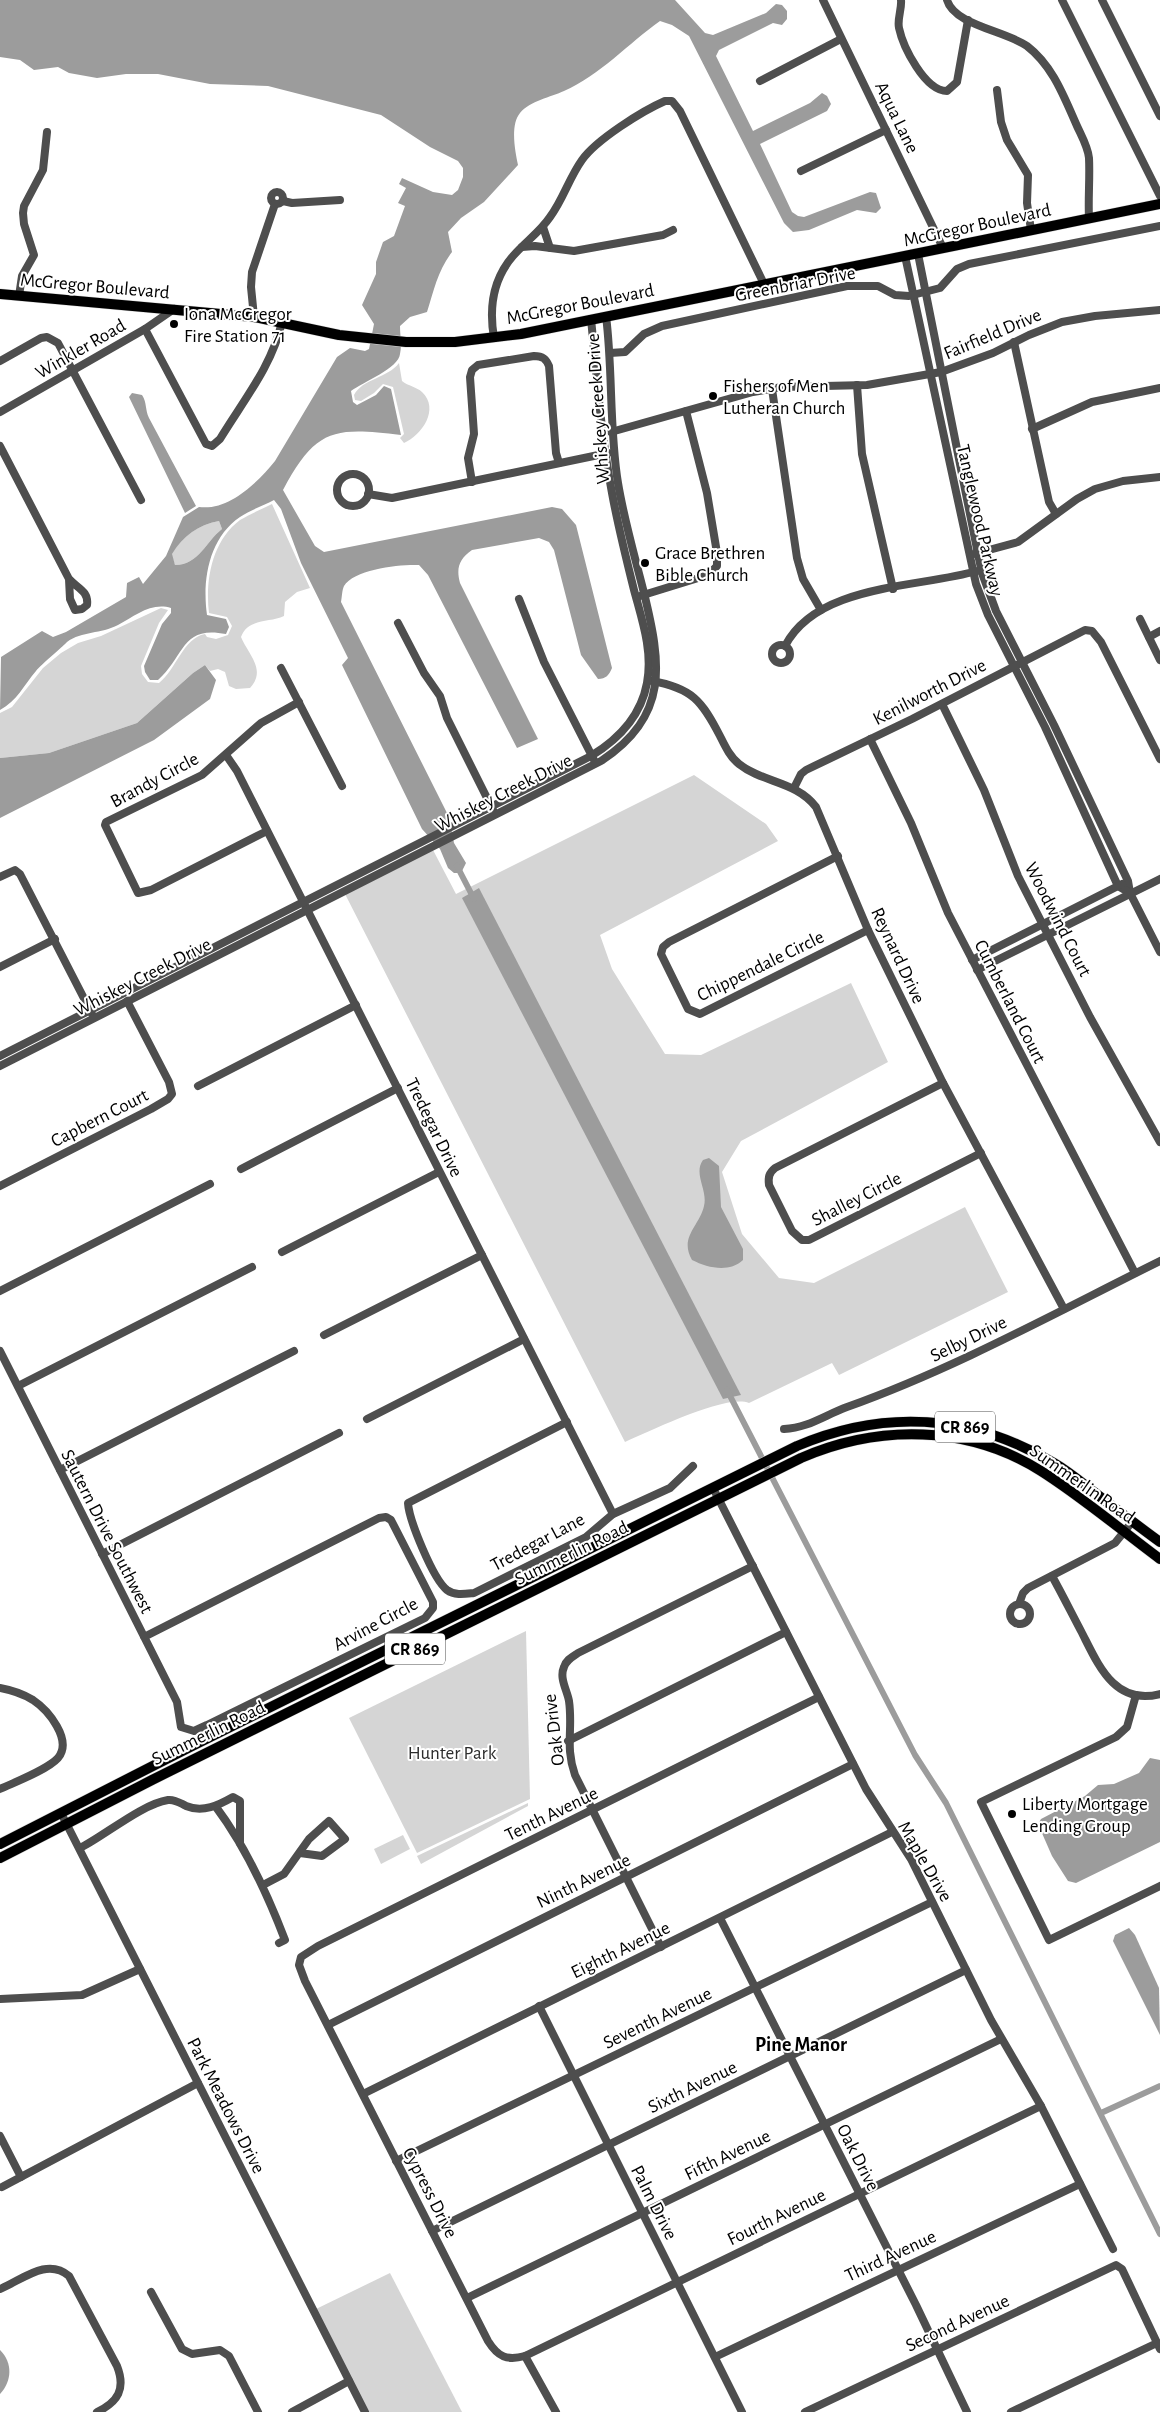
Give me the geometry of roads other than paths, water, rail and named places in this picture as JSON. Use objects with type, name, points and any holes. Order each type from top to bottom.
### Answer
[{"type":"main road","name":"McGregor Boulevard","points":[[0,294],[254,317],[364,339],[406,342],[455,342],[494,338],[1160,204]]},
{"type":"main road","name":"Summerlin Road","points":[[0,1844],[777,1456],[818,1437],[867,1424],[917,1421],[950,1424],[1000,1437],[1055,1463],[1160,1542]]},
{"type":"main road","name":"Summerlin Road","points":[[0,1858],[763,1476],[831,1446],[864,1437],[914,1433],[963,1439],[995,1449],[1033,1466],[1160,1559]]},
{"type":"street","name":"Aqua Lane","points":[[822,0],[943,248]]},
{"type":"street","points":[[901,0],[899,27],[917,68],[936,88],[947,91],[953,88],[960,75],[968,20]]},
{"type":"street","points":[[947,0],[952,11],[968,20],[1008,35],[1026,46],[1039,56],[1054,76],[1089,156],[1089,219]]},
{"type":"street","points":[[1062,0],[1160,196]]},
{"type":"street","points":[[1102,0],[1160,116]]},
{"type":"street","points":[[760,81],[841,39]]},
{"type":"street","points":[[997,90],[1001,122],[1007,140],[1028,175],[1027,203],[1031,230]]},
{"type":"street","points":[[494,338],[491,311],[496,287],[503,269],[543,227],[557,207],[579,165],[592,149],[665,101],[672,101],[680,111],[764,284]]},
{"type":"street","points":[[800,171],[886,130]]},
{"type":"street","points":[[19,296],[22,276],[34,255],[23,214],[24,206],[42,170],[47,132]]},
{"type":"street","points":[[254,317],[251,287],[252,272],[275,204],[271,197],[275,192],[282,194],[283,201]]},
{"type":"street","points":[[275,204],[283,201],[292,203],[340,200]]},
{"type":"street","name":"Greenbriar Drive","points":[[610,353],[625,352],[631,349],[644,334],[662,326],[745,310],[791,297],[847,286],[878,286],[895,295],[925,292],[940,288],[958,269],[969,264],[1160,226]]},
{"type":"street","points":[[543,227],[550,248]]},
{"type":"street","points":[[522,247],[535,246],[574,251],[663,235],[673,230]]},
{"type":"street","name":"Tanglewood Parkway","points":[[918,254],[981,570],[997,612],[1059,735],[1092,809],[1128,881],[1130,893],[1160,952]]},
{"type":"street","name":"Tanglewood Parkway","points":[[906,256],[969,556],[980,596],[1050,739],[1118,886]]},
{"type":"street","name":"Winkler Road","points":[[0,412],[145,329],[174,309]]},
{"type":"street","name":"Fairfield Drive","points":[[602,433],[772,388],[798,385],[881,384],[941,372],[969,363],[1048,326],[1082,318],[1160,310]]},
{"type":"street","name":"Whiskey Creek Drive","points":[[593,760],[625,730],[636,713],[648,680],[648,651],[615,452],[610,353],[606,316]]},
{"type":"street","name":"Whiskey Creek Drive","points":[[0,1056],[92,1014],[128,1001],[308,910],[456,829],[593,760],[613,753],[634,732],[646,713],[656,682],[657,650],[617,518],[602,433],[591,319]]},
{"type":"street","points":[[145,329],[206,444],[212,446],[220,439],[263,371],[276,344],[282,322]]},
{"type":"street","points":[[0,361],[46,337],[58,343],[141,500]]},
{"type":"street","points":[[1014,342],[1049,502],[1056,514]]},
{"type":"street","points":[[472,482],[468,465],[474,434],[470,377],[472,370],[478,364],[534,356],[541,356],[547,360],[550,366],[556,453],[559,463]]},
{"type":"street","points":[[857,385],[862,454],[893,589]]},
{"type":"street","points":[[772,388],[797,558],[809,591],[821,610]]},
{"type":"street","points":[[1032,429],[1092,402],[1160,388]]},
{"type":"street","points":[[640,596],[708,575],[717,566],[717,553],[707,493],[686,411]]},
{"type":"street","points":[[0,446],[69,580]]},
{"type":"street","points":[[368,494],[392,498],[615,452]]},
{"type":"street","points":[[348,474],[361,475],[369,487],[368,494],[363,503],[350,506],[338,497],[338,483],[348,474]]},
{"type":"street","points":[[969,556],[1018,542],[1056,514],[1095,489],[1123,481],[1160,477]]},
{"type":"street","points":[[785,646],[797,628],[821,610],[843,600],[981,570]]},
{"type":"street","points":[[519,599],[544,662],[593,760]]},
{"type":"street","points":[[1140,619],[1160,660]]},
{"type":"street","points":[[398,623],[424,673],[440,696],[447,718],[493,810]]},
{"type":"street","name":"Kenilworth Drive","points":[[794,788],[801,774],[806,770],[942,704],[1013,665],[1086,630],[1092,631],[1101,642],[1160,759]]},
{"type":"street","points":[[1149,637],[1160,632]]},
{"type":"street","points":[[282,668],[342,786]]},
{"type":"street","name":"Reynard Drive","points":[[648,680],[680,688],[699,700],[728,751],[738,764],[754,773],[794,788],[805,795],[816,807],[868,930],[943,1083],[1064,1309]]},
{"type":"street","name":"Brandy Circle","points":[[267,831],[151,890],[138,893],[105,828],[106,822],[202,775],[261,723],[299,702]]},
{"type":"street","name":"Woodwind Court","points":[[942,704],[970,761],[1004,846],[1090,1017],[1160,1142]]},
{"type":"street","points":[[1050,739],[1059,735]]},
{"type":"street","name":"Cumberland Court","points":[[870,739],[899,796],[934,884],[1135,1273]]},
{"type":"street","name":"Tredegar Drive","points":[[226,755],[237,771],[304,902],[439,1172],[614,1514]]},
{"type":"street","points":[[1083,813],[1092,809]]},
{"type":"street","name":"Whiskey Creek Drive","points":[[0,1066],[92,1014],[304,902],[429,843]]},
{"type":"street","name":"Chippendale Circle","points":[[838,856],[669,942],[663,947],[662,954],[688,1009],[700,1014],[868,930]]},
{"type":"street","points":[[0,877],[16,870],[25,882],[92,1014]]},
{"type":"street","points":[[977,970],[1160,879]]},
{"type":"street","points":[[972,960],[1128,881]]},
{"type":"street","points":[[1118,886],[1130,893]]},
{"type":"street","points":[[0,967],[54,939]]},
{"type":"street","name":"Capbern Court","points":[[0,1186],[152,1108],[168,1099],[172,1094],[169,1082],[128,1001]]},
{"type":"street","points":[[198,1086],[356,1005]]},
{"type":"street","name":"Shalley Circle","points":[[943,1083],[770,1172],[769,1185],[792,1231],[802,1240],[809,1240],[981,1153]]},
{"type":"street","points":[[241,1168],[398,1088]]},
{"type":"street","points":[[282,1252],[439,1172]]},
{"type":"street","points":[[0,1291],[210,1184]]},
{"type":"street","points":[[324,1336],[482,1256]]},
{"type":"street","name":"Selby Drive","points":[[784,1429],[804,1427],[840,1410],[918,1380],[1160,1261]]},
{"type":"street","points":[[18,1386],[252,1267]]},
{"type":"street","points":[[367,1419],[524,1339]]},
{"type":"street","name":"Sautern Drive Southwest","points":[[0,1351],[177,1702],[181,1727]]},
{"type":"street","points":[[60,1470],[294,1351]]},
{"type":"street","name":"Tredegar Lane","points":[[567,1422],[408,1503],[411,1524],[439,1579],[448,1590],[460,1595],[474,1593],[586,1537],[614,1514],[670,1488],[693,1466]]},
{"type":"street","points":[[102,1554],[340,1433]]},
{"type":"street","name":"Maple Drive","points":[[713,1488],[853,1764],[892,1832],[911,1859],[1001,2039],[1041,2106],[1113,2249]]},
{"type":"street","name":"Arvine Circle","points":[[144,1637],[379,1518],[386,1517],[391,1520],[432,1602],[433,1608],[425,1618],[212,1723],[194,1730],[181,1727]]},
{"type":"street","points":[[1019,1604],[1023,1593],[1028,1588],[1115,1543],[1132,1522]]},
{"type":"street","name":"Oak Drive","points":[[661,1947],[592,1811],[570,1761],[568,1741],[570,1712],[563,1680],[563,1669],[567,1661],[578,1654],[753,1566]]},
{"type":"street","points":[[1052,1576],[1103,1674],[1118,1688],[1136,1695],[1160,1694]]},
{"type":"street","points":[[568,1741],[786,1632]]},
{"type":"street","points":[[0,1688],[20,1694],[39,1705],[53,1721],[63,1746],[61,1752],[52,1763],[0,1789]]},
{"type":"street","points":[[1136,1695],[1127,1727],[1116,1738],[981,1802],[1049,1940],[1160,1886]]},
{"type":"street","name":"Tenth Avenue","points":[[300,1959],[302,1955],[318,1946],[820,1698]]},
{"type":"street","name":"Ninth Avenue","points":[[328,2025],[853,1764]]},
{"type":"street","points":[[80,1848],[104,1835],[121,1822],[163,1802],[176,1801],[196,1808],[216,1807],[234,1797],[240,1802],[240,1843]]},
{"type":"street","points":[[216,1807],[240,1843],[263,1885],[285,1940],[279,1943]]},
{"type":"street","name":"Park Meadows Drive","points":[[61,1813],[365,2412]]},
{"type":"street","points":[[263,1885],[284,1874],[309,1839],[329,1821],[345,1839],[322,1856],[300,1853]]},
{"type":"street","name":"Eighth Avenue","points":[[363,2094],[892,1832]]},
{"type":"street","name":"Seventh Avenue","points":[[396,2161],[932,1902]]},
{"type":"street","name":"Oak Drive","points":[[720,1918],[898,2270],[967,2412]]},
{"type":"street","name":"Cypress Drive","points":[[300,1959],[300,1969],[488,2341],[497,2353],[511,2359],[525,2356]]},
{"type":"street","points":[[0,1999],[82,1995],[94,1992],[140,1969]]},
{"type":"street","name":"Sixth Avenue","points":[[432,2231],[966,1970]]},
{"type":"street","name":"Palm Drive","points":[[539,2006],[742,2412]]},
{"type":"street","name":"Fifth Avenue","points":[[466,2298],[1001,2039]]},
{"type":"street","points":[[2,2187],[198,2084]]},
{"type":"street","name":"Fourth Avenue","points":[[525,2356],[1041,2106]]},
{"type":"street","points":[[0,2136],[21,2177]]},
{"type":"street","name":"Third Avenue","points":[[715,2356],[1080,2184]]},
{"type":"street","name":"Second Avenue","points":[[805,2412],[1116,2265],[1123,2271],[1159,2346]]},
{"type":"street","points":[[0,2289],[43,2269],[57,2268],[69,2276],[117,2366],[122,2380],[120,2394],[116,2400],[97,2412]]},
{"type":"street","points":[[151,2292],[182,2349],[192,2354],[220,2350],[229,2356],[258,2412]]},
{"type":"street","points":[[1011,2412],[1159,2346]]},
{"type":"street","points":[[525,2356],[556,2412]]},
{"type":"street","points":[[292,2412],[349,2381]]},
{"type":"waterway","points":[[457,866],[474,899]]},
{"type":"waterway","points":[[727,1390],[915,1755],[946,1803],[1160,2234]]},
{"type":"waterway","points":[[1101,2113],[1160,2086]]},
{"type":"place","name":"Iona McGregor Fire Station 71","points":[[174,324]]},
{"type":"place","name":"Fishers of Men Lutheran Church","points":[[713,396]]},
{"type":"place","name":"Grace Brethren Bible Church","points":[[645,563]]},
{"type":"place","name":"Liberty Mortgage Lending Group","points":[[1012,1814]]},
{"type":"district","name":"Pine Manor","points":[[801,2044]]},
{"type":"park label","name":"Hunter Park","points":[[452,1752]]}]
